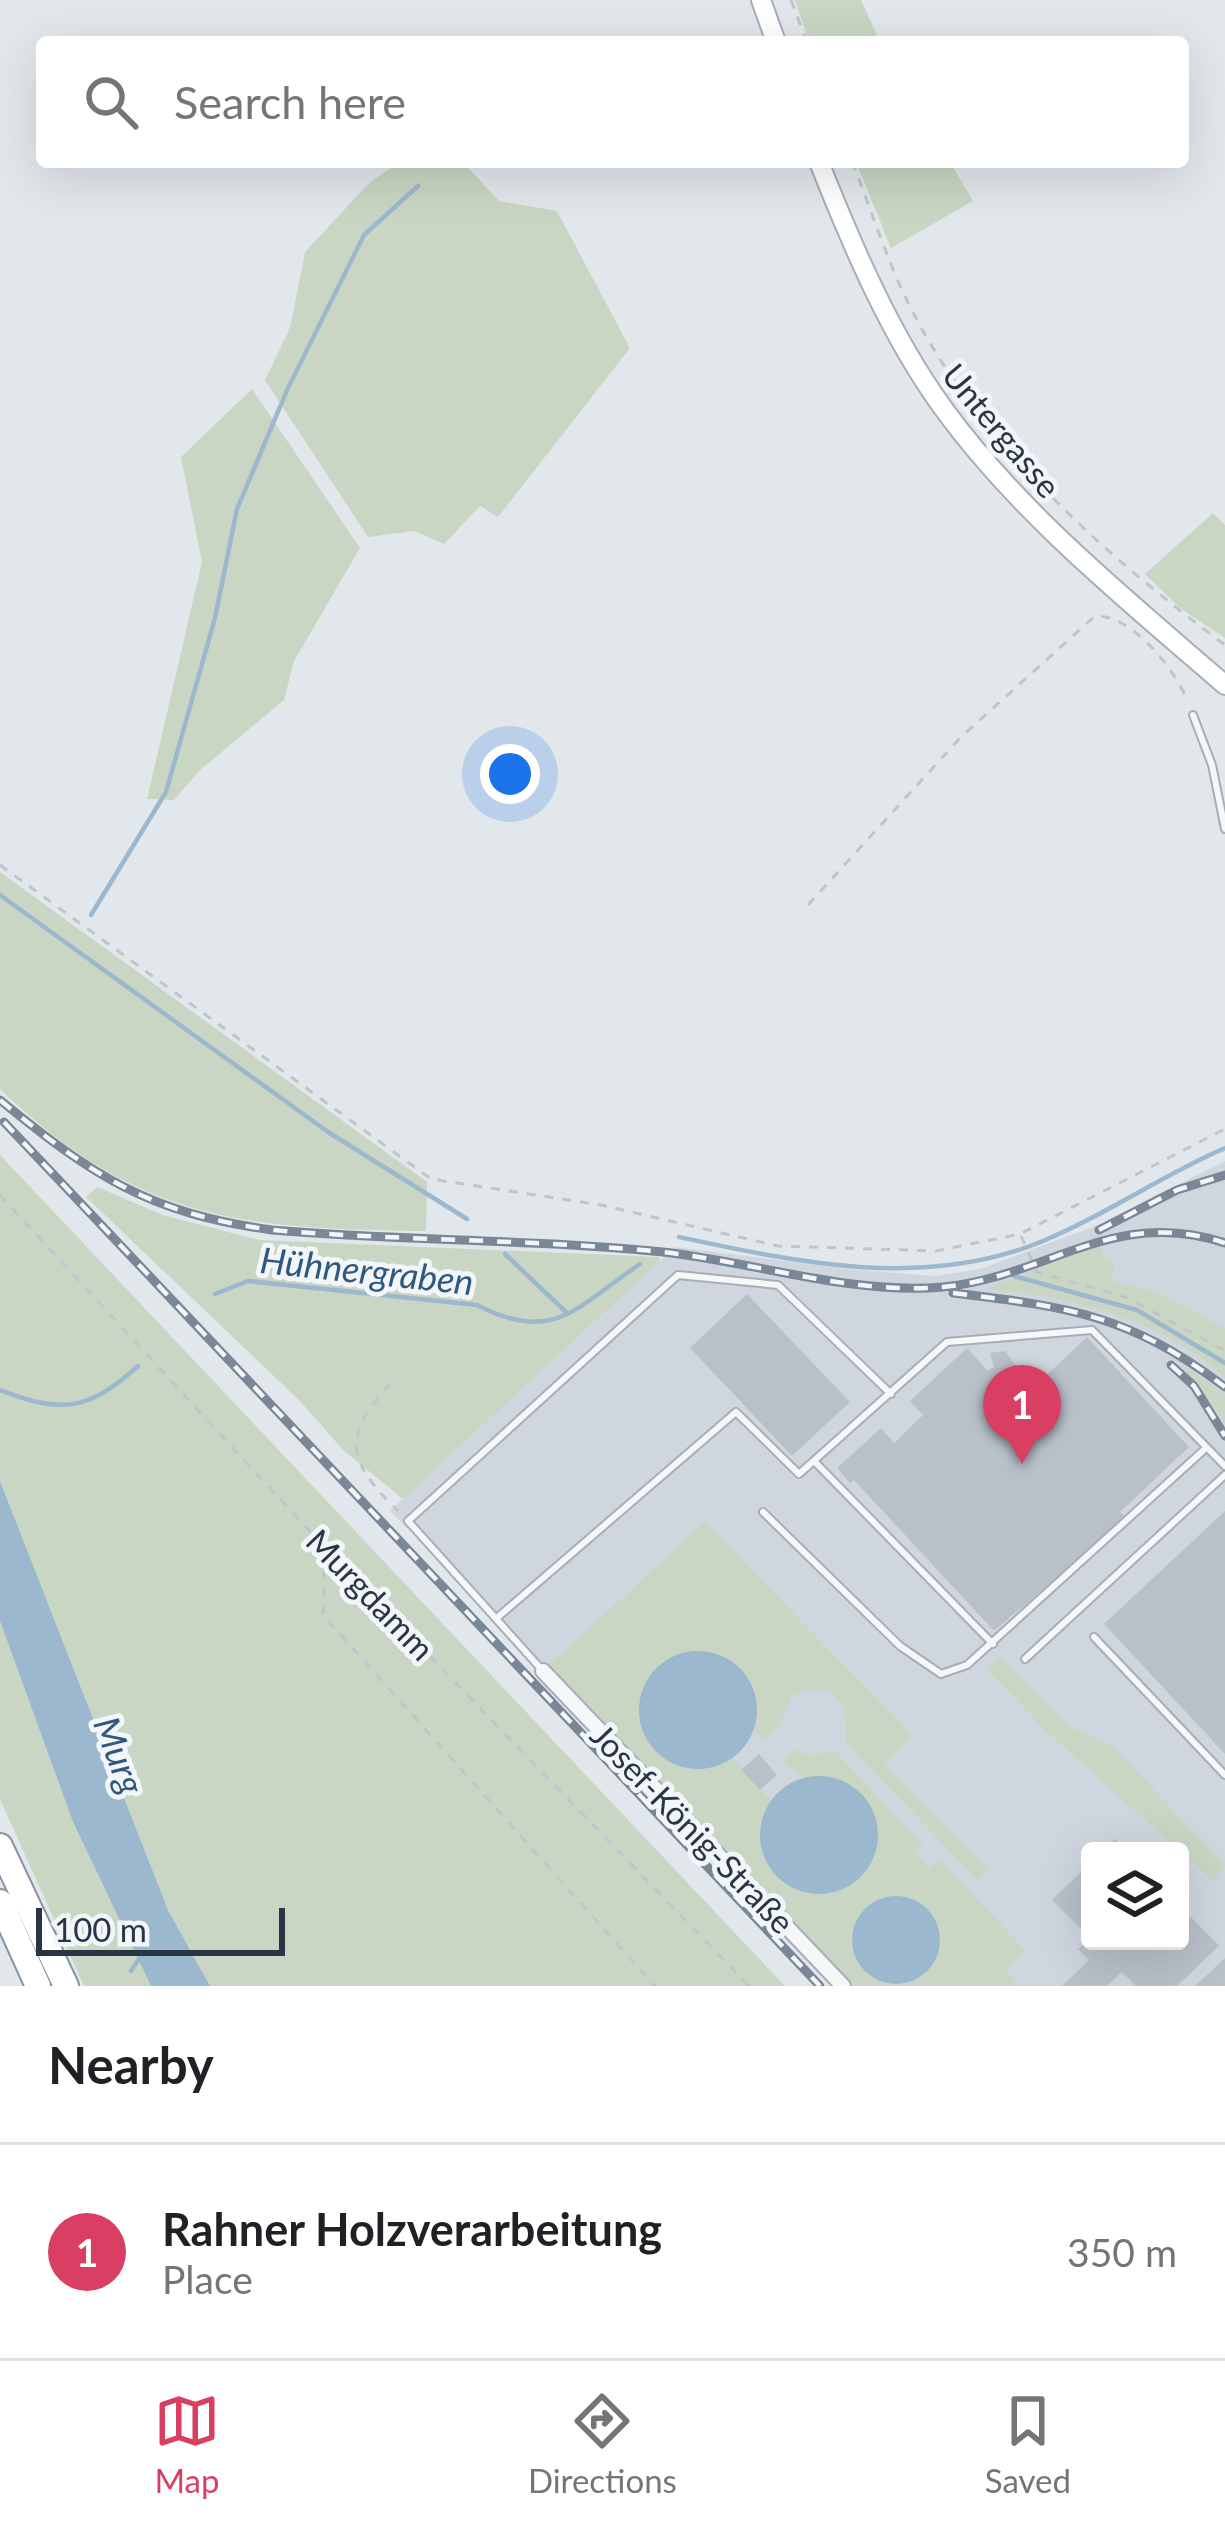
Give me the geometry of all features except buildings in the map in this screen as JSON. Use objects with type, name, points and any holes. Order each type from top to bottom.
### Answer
[{"type":"highway","points":[[0,1846],[66,1986]]},
{"type":"highway","points":[[0,1902],[38,1986]]},
{"type":"street","points":[[761,0],[774,36]]},
{"type":"street","points":[[822,168],[875,288],[942,406],[1043,520],[1225,685]]},
{"type":"street","name":"Josef-König-Straße","points":[[543,1671],[843,1986]]},
{"type":"lane","points":[[1193,715],[1211,765],[1225,829]]},
{"type":"lane","points":[[1211,765],[1225,763]]},
{"type":"lane","points":[[543,1671],[408,1521],[679,1275],[778,1285],[891,1394]]},
{"type":"lane","points":[[499,1617],[736,1412],[799,1474],[947,1342],[1092,1330],[1225,1471],[1025,1659]]},
{"type":"lane","points":[[763,1512],[900,1646],[941,1674],[967,1666],[993,1644],[1206,1448]]},
{"type":"lane","points":[[814,1461],[993,1644]]},
{"type":"lane","points":[[1094,1637],[1225,1775]]},
{"type":"path","points":[[791,0],[805,36]]},
{"type":"path","name":"Untergasse","points":[[854,168],[903,292],[943,361],[997,434],[1120,560],[1225,645]]},
{"type":"path","points":[[808,905],[960,738],[1095,616],[1113,615],[1145,645],[1183,690],[1193,715]]},
{"type":"path","points":[[0,865],[430,1180],[601,1204],[778,1246],[936,1251],[1020,1234],[1225,1129]]},
{"type":"path","name":"Murgdamm","points":[[0,1195],[326,1549],[749,1986]]},
{"type":"path","points":[[1020,1234],[1037,1272],[1128,1298],[1225,1351]]},
{"type":"path","points":[[390,1384],[357,1432],[354,1451],[363,1474],[408,1521]]},
{"type":"path","points":[[326,1549],[323,1615],[655,1986]]},
{"type":"shaded area","points":[[1225,1161],[1225,1986],[852,1986],[390,1511],[675,1247],[936,1276],[980,1269],[1098,1225]]},
{"type":"green space","points":[[795,0],[861,0],[877,36],[807,36]]},
{"type":"green space","points":[[391,168],[469,168],[499,201],[557,211],[630,348],[498,517],[480,506],[444,544],[414,531],[368,537],[265,380],[290,328],[305,252],[370,182]]},
{"type":"green space","points":[[858,168],[954,168],[973,201],[891,248]]},
{"type":"green space","points":[[252,389],[360,548],[294,661],[284,700],[199,771],[174,800],[147,799],[202,562],[181,457]]},
{"type":"green space","points":[[1213,513],[1225,525],[1225,638],[1180,608],[1145,574]]},
{"type":"green space","points":[[0,872],[427,1182],[426,1231],[301,1226],[196,1209],[147,1192],[99,1167],[51,1133],[0,1089]]},
{"type":"green space","points":[[0,1155],[785,1986],[210,1986],[168,1910],[0,1481]]},
{"type":"green space","points":[[97,1187],[163,1215],[259,1240],[659,1257],[660,1261],[403,1499],[343,1450],[300,1401],[86,1197]]},
{"type":"green space","points":[[1100,1244],[1103,1257],[1115,1263],[1110,1280],[1161,1294],[1225,1328],[1225,1378],[1173,1340],[1114,1314],[986,1289]]},
{"type":"green space","points":[[1188,1367],[1225,1395],[1225,1423],[1185,1370]]},
{"type":"green space","points":[[705,1522],[913,1736],[885,1764],[988,1870],[978,1880],[847,1744],[843,1704],[825,1691],[812,1689],[791,1697],[778,1729],[763,1739],[754,1730],[756,1700],[732,1662],[710,1654],[678,1657],[650,1676],[653,1748],[678,1766],[732,1758],[771,1801],[762,1839],[776,1875],[869,1866],[878,1838],[782,1761],[794,1750],[813,1756],[835,1751],[923,1845],[915,1852],[929,1869],[940,1860],[1026,1951],[1006,1970],[1021,1986],[852,1986],[547,1667]]},
{"type":"green space","points":[[0,1621],[73,1822],[151,1986],[84,1986],[0,1799]]},
{"type":"green space","points":[[1000,1656],[1071,1728],[1113,1746],[1225,1865],[1214,1882],[1189,1860],[1189,1842],[1169,1842],[1046,1731],[987,1669]]},
{"type":"water","name":"Murg","points":[[0,1481],[168,1910],[210,1986],[151,1986],[73,1822],[0,1621]]},
{"type":"water","points":[[698,1651],[731,1661],[747,1677],[757,1710],[747,1743],[731,1759],[698,1769],[665,1759],[649,1743],[639,1710],[649,1677],[665,1661]]},
{"type":"water","points":[[819,1776],[852,1786],[868,1802],[878,1835],[868,1868],[852,1884],[819,1894],[786,1884],[770,1868],[760,1835],[770,1802],[786,1786]]},
{"type":"water","points":[[896,1896],[913,1899],[927,1909],[937,1923],[937,1957],[927,1971],[913,1981],[896,1984],[879,1981],[865,1971],[855,1957],[852,1940],[855,1923],[865,1909],[879,1899]]},
{"type":"waterway","points":[[91,915],[166,792],[215,618],[237,509],[288,388],[364,235],[418,186]]},
{"type":"waterway","points":[[0,895],[328,1132],[467,1219]]},
{"type":"waterway","name":"Hühnergraben","points":[[679,1237],[816,1263],[908,1268],[953,1265],[1043,1241],[1225,1148]]},
{"type":"waterway","points":[[505,1254],[567,1313]]},
{"type":"waterway","name":"Hühnergraben","points":[[215,1294],[248,1281],[477,1305],[526,1322],[546,1321],[581,1306],[640,1264]]},
{"type":"waterway","points":[[1014,1276],[1137,1310],[1225,1363]]},
{"type":"waterway","name":"Hühnergraben","points":[[0,1390],[41,1403],[74,1404],[104,1392],[138,1366]]},
{"type":"waterway","points":[[131,1971],[141,1956]]},
{"type":"railway","points":[[0,1100],[125,1188],[191,1213],[272,1230],[663,1252],[838,1282],[908,1288],[980,1281],[1081,1247],[1149,1233],[1185,1234],[1225,1243]]},
{"type":"railway","points":[[4,1122],[820,1986]]},
{"type":"railway","points":[[1099,1230],[1177,1190],[1225,1175]]},
{"type":"railway","points":[[953,1293],[1096,1318],[1158,1343],[1225,1387]]},
{"type":"railway","points":[[1171,1365],[1194,1386],[1225,1436]]},
{"type":"place","name":"Rahner Holzverarbeitung","points":[[1022,1464]]}]
